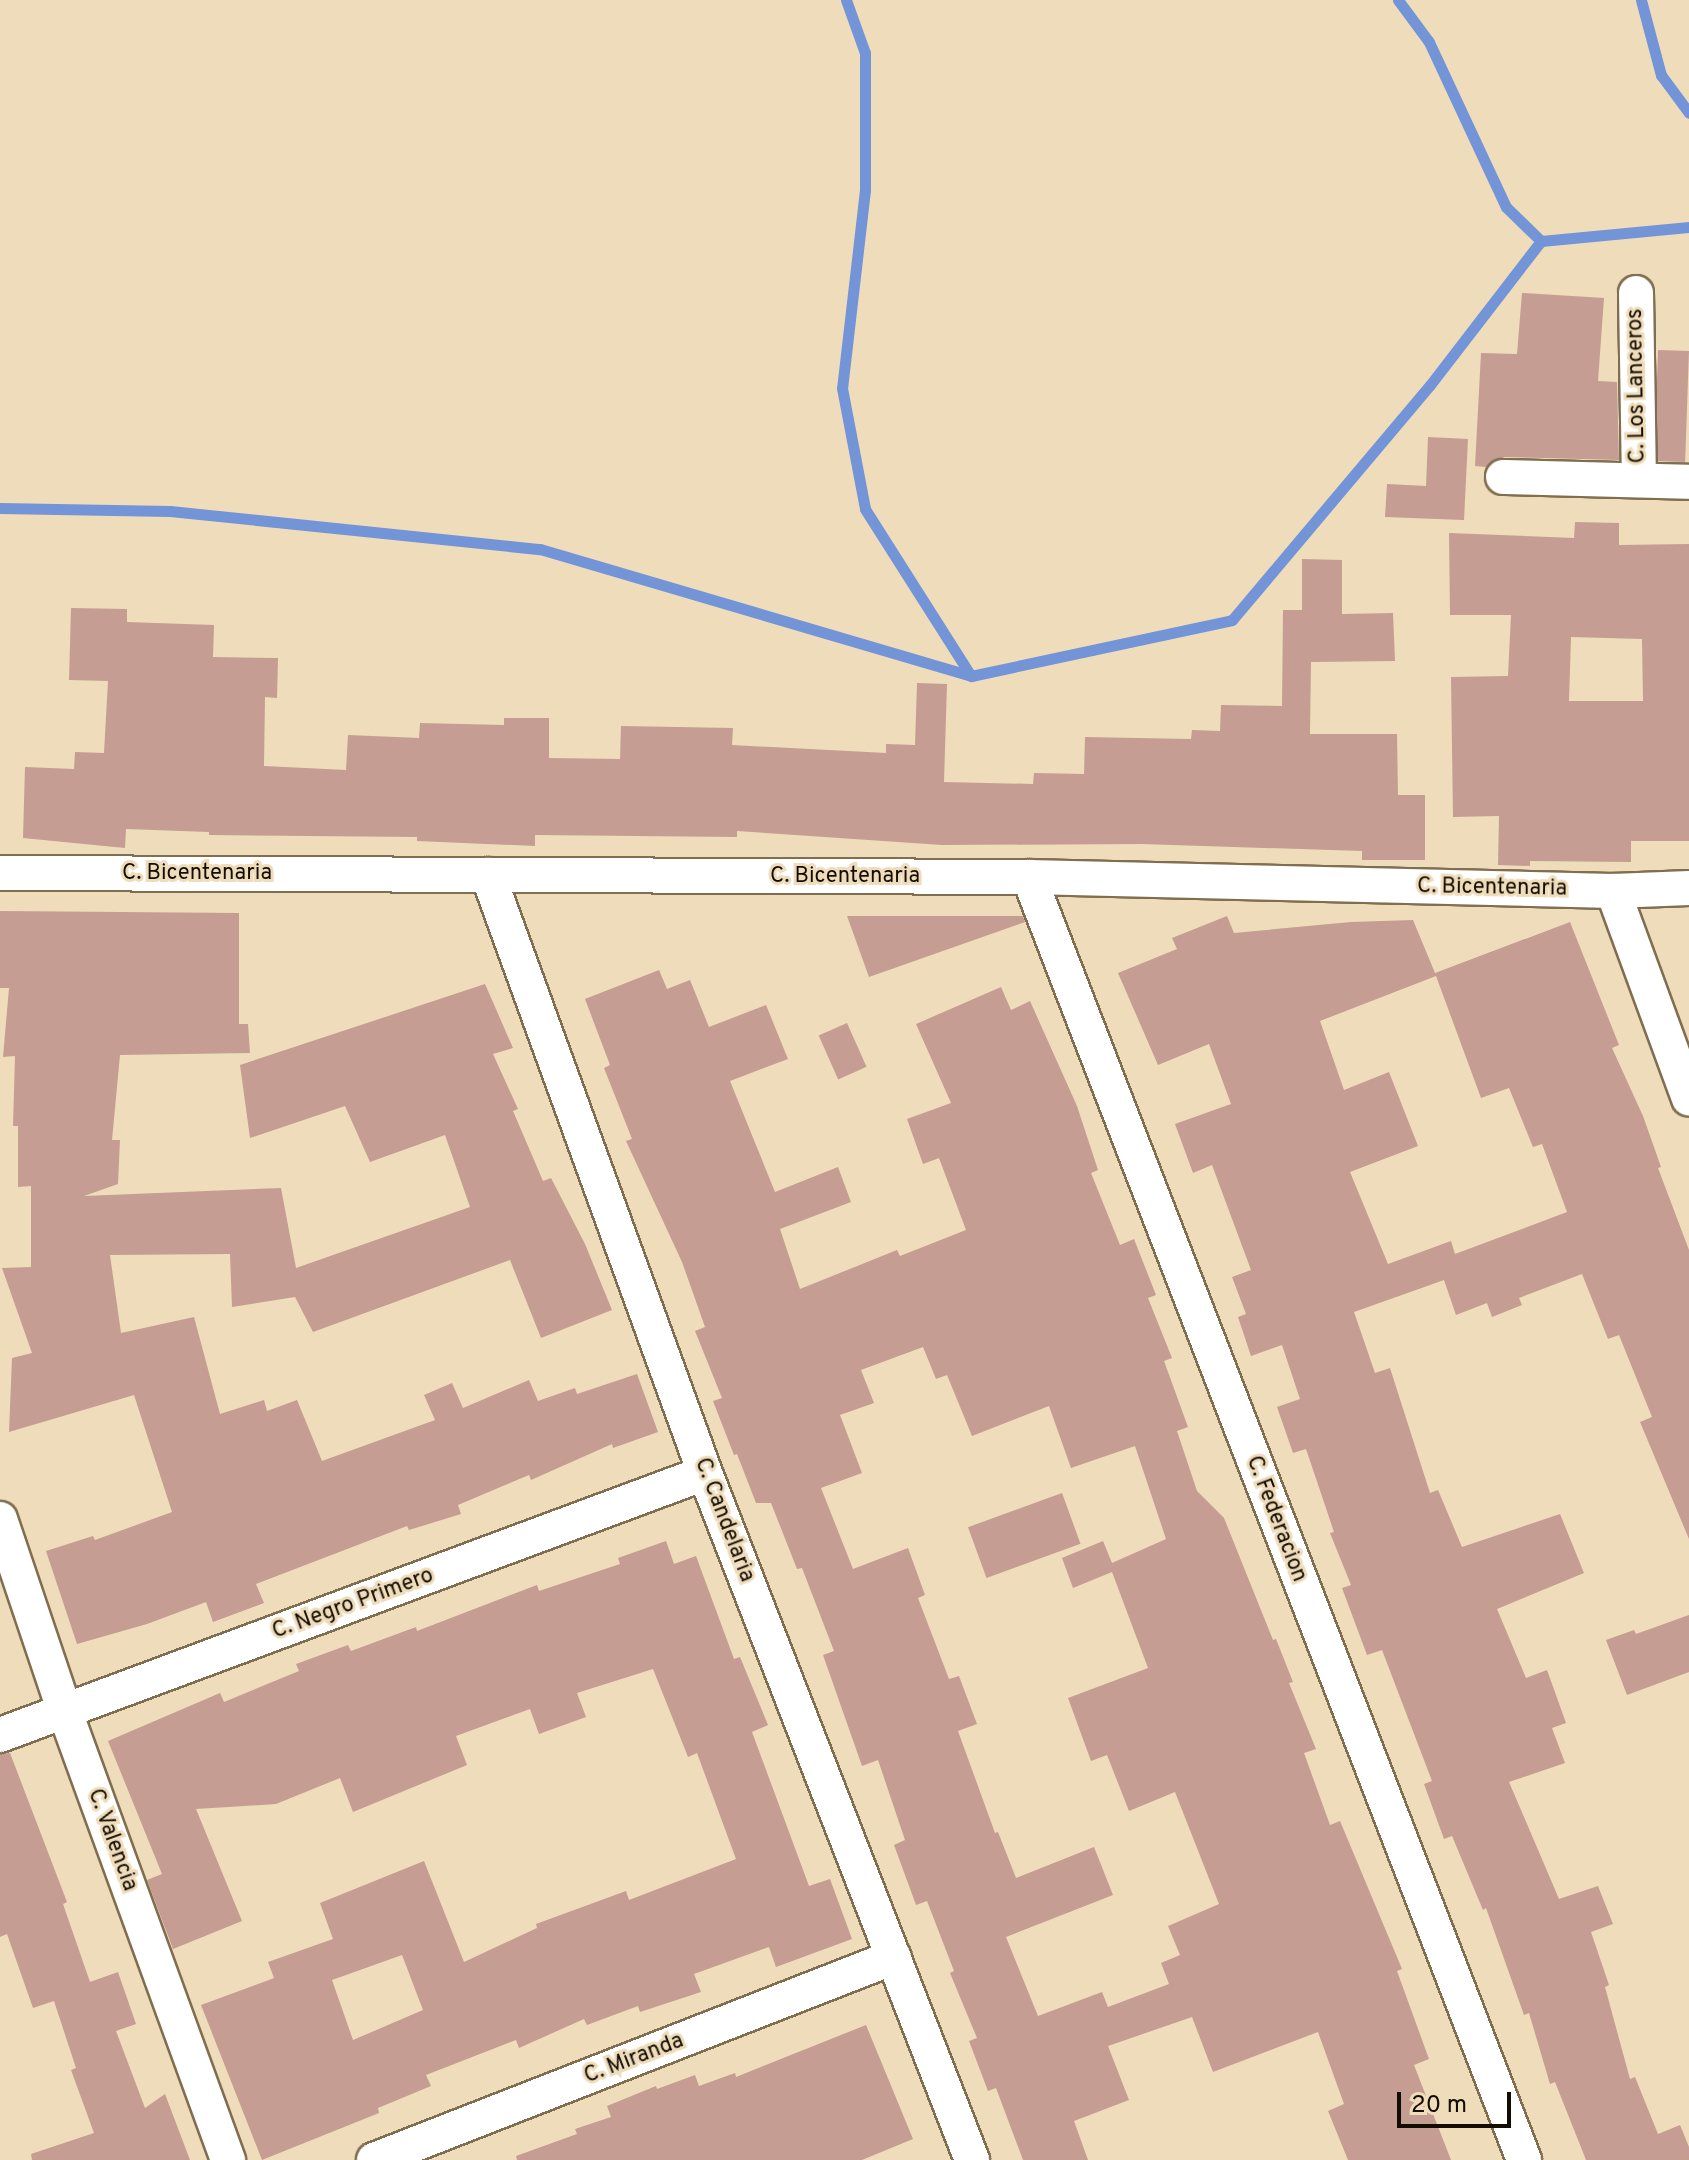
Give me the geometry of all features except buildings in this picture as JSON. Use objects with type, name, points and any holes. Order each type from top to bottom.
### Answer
[{"type":"street","name":"C. Los Lanceros","points":[[1636,293],[1639,480]]},
{"type":"street","points":[[1503,477],[1689,482]]},
{"type":"street","name":"C. Bicentenaria","points":[[0,873],[1029,877],[1613,891],[1689,888]]},
{"type":"street","name":"C. Candelaria","points":[[488,875],[705,1473],[972,2160]]},
{"type":"street","name":"C. Federacion","points":[[1029,877],[1524,2160]]},
{"type":"street","points":[[1613,891],[1689,1099]]},
{"type":"street","name":"C. Negro Primero","points":[[0,1735],[705,1473]]},
{"type":"street","name":"C. Valencia","points":[[0,1519],[65,1712],[228,2160]]},
{"type":"street","name":"C. Miranda","points":[[374,2160],[894,1957]]},
{"type":"waterway","points":[[846,0],[865,53],[865,190],[842,388],[865,509],[971,676]]},
{"type":"waterway","points":[[1398,0],[1429,42],[1506,207],[1541,241]]},
{"type":"waterway","points":[[1641,0],[1661,75],[1689,113]]},
{"type":"waterway","points":[[0,508],[170,511],[540,549],[971,676],[1232,620],[1430,385],[1541,241],[1689,227]]}]
